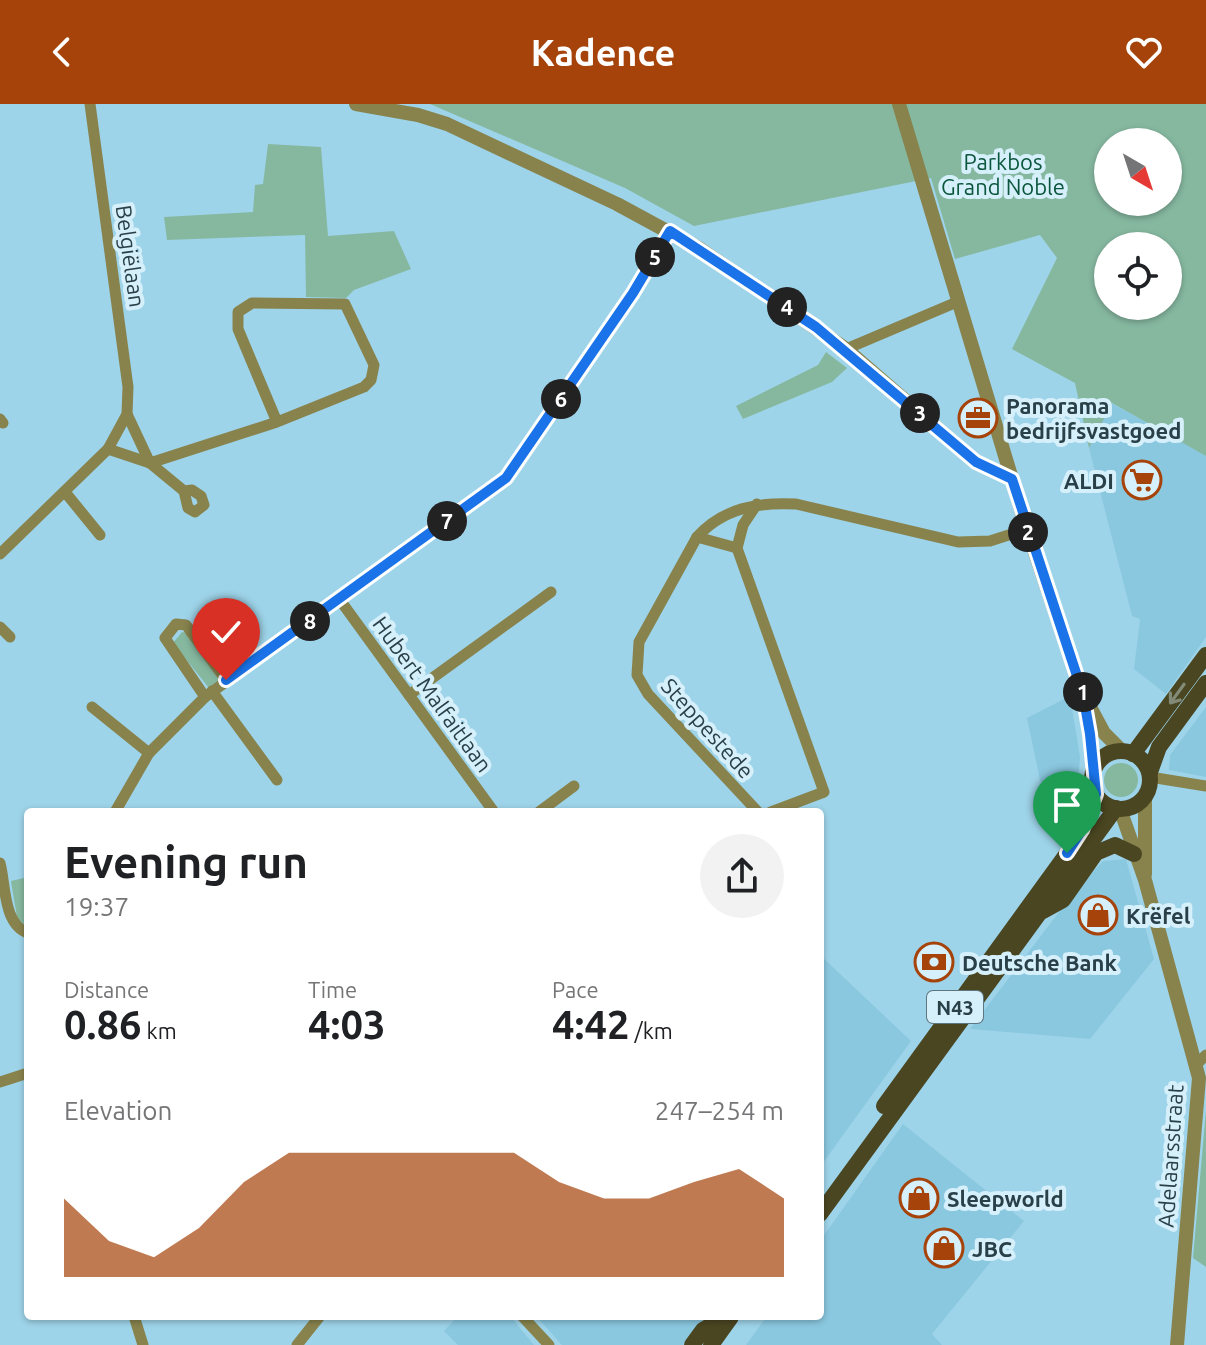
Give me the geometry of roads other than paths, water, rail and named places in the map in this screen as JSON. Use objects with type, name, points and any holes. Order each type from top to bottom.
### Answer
[{"type":"main road","points":[[1128,753],[1206,655]]},
{"type":"main road","points":[[1145,798],[1159,747],[1206,683]]},
{"type":"main road","points":[[1095,768],[1110,753],[1128,753],[1144,761],[1150,774]]},
{"type":"main road","name":"N43","points":[[824,1189],[1074,844],[1096,794],[1092,781],[1095,768]]},
{"type":"main road","points":[[1096,794],[1108,806],[1118,809]]},
{"type":"main road","name":"N43","points":[[824,1208],[1118,809],[1134,806],[1145,798]]},
{"type":"main road","name":"N43","points":[[1038,914],[1063,900],[1103,849],[1115,845],[1134,854]]},
{"type":"main road","points":[[692,1345],[703,1330],[722,1320]]},
{"type":"main road","points":[[711,1345],[727,1320]]},
{"type":"main road","points":[[725,1345],[743,1320]]},
{"type":"street","name":"Belgiëlaan","points":[[0,554],[108,449],[127,414],[128,387],[90,104]]},
{"type":"street","points":[[356,104],[383,107],[447,124],[670,231],[749,280],[846,349],[976,462],[1012,479]]},
{"type":"street","points":[[899,104],[1027,529],[1083,694],[1095,768]]},
{"type":"street","points":[[117,808],[149,753],[208,694],[506,478],[633,293],[670,231]]},
{"type":"street","points":[[846,349],[957,302]]},
{"type":"street","points":[[150,463],[277,422],[363,388],[371,380],[374,365],[345,304],[252,303],[238,312],[238,329],[277,422]]},
{"type":"street","name":"Belgiëlaan","points":[[127,414],[150,463]]},
{"type":"street","name":"Belgiëlaan","points":[[108,449],[150,463],[184,491]]},
{"type":"street","points":[[65,492],[100,535]]},
{"type":"street","points":[[757,504],[743,525],[737,548],[824,792],[782,808]]},
{"type":"street","name":"Steppestede","points":[[754,808],[648,694],[637,675],[639,642],[697,537],[709,523],[732,511],[757,504],[796,504],[958,542],[990,541],[1027,529]]},
{"type":"street","points":[[697,537],[737,548]]},
{"type":"street","points":[[409,695],[551,592]]},
{"type":"street","name":"Hubert Malfaitlaan","points":[[340,600],[491,808]]},
{"type":"street","points":[[226,680],[186,625],[176,624],[165,638],[277,780]]},
{"type":"street","points":[[0,627],[10,637]]},
{"type":"street","points":[[1083,694],[1104,733],[1128,753]]},
{"type":"street","points":[[92,707],[149,753]]},
{"type":"street","points":[[1150,774],[1206,786]]},
{"type":"street","points":[[544,808],[574,786]]},
{"type":"street","name":"Adelaarsstraat","points":[[1145,798],[1145,880]]},
{"type":"street","name":"Adelaarsstraat","points":[[1118,809],[1145,880],[1201,1060],[1177,1345]]},
{"type":"street","points":[[0,863],[5,920],[24,932]]},
{"type":"street","points":[[0,1082],[24,1074]]},
{"type":"street","points":[[135,1320],[143,1345]]},
{"type":"street","points":[[297,1345],[317,1320]]},
{"type":"street","points":[[526,1320],[549,1345]]},
{"type":"place","name":"Panorama bedrijfsvastgoed","points":[[978,418]]},
{"type":"place","name":"ALDI","points":[[1142,480]]},
{"type":"place","name":"Krëfel","points":[[1098,915]]},
{"type":"place","name":"Deutsche Bank","points":[[934,962]]},
{"type":"place","name":"Sleepworld","points":[[919,1198]]},
{"type":"place","name":"JBC","points":[[944,1248]]},
{"type":"park label","name":"Parkbos Grand Noble","points":[[1003,174]]}]
